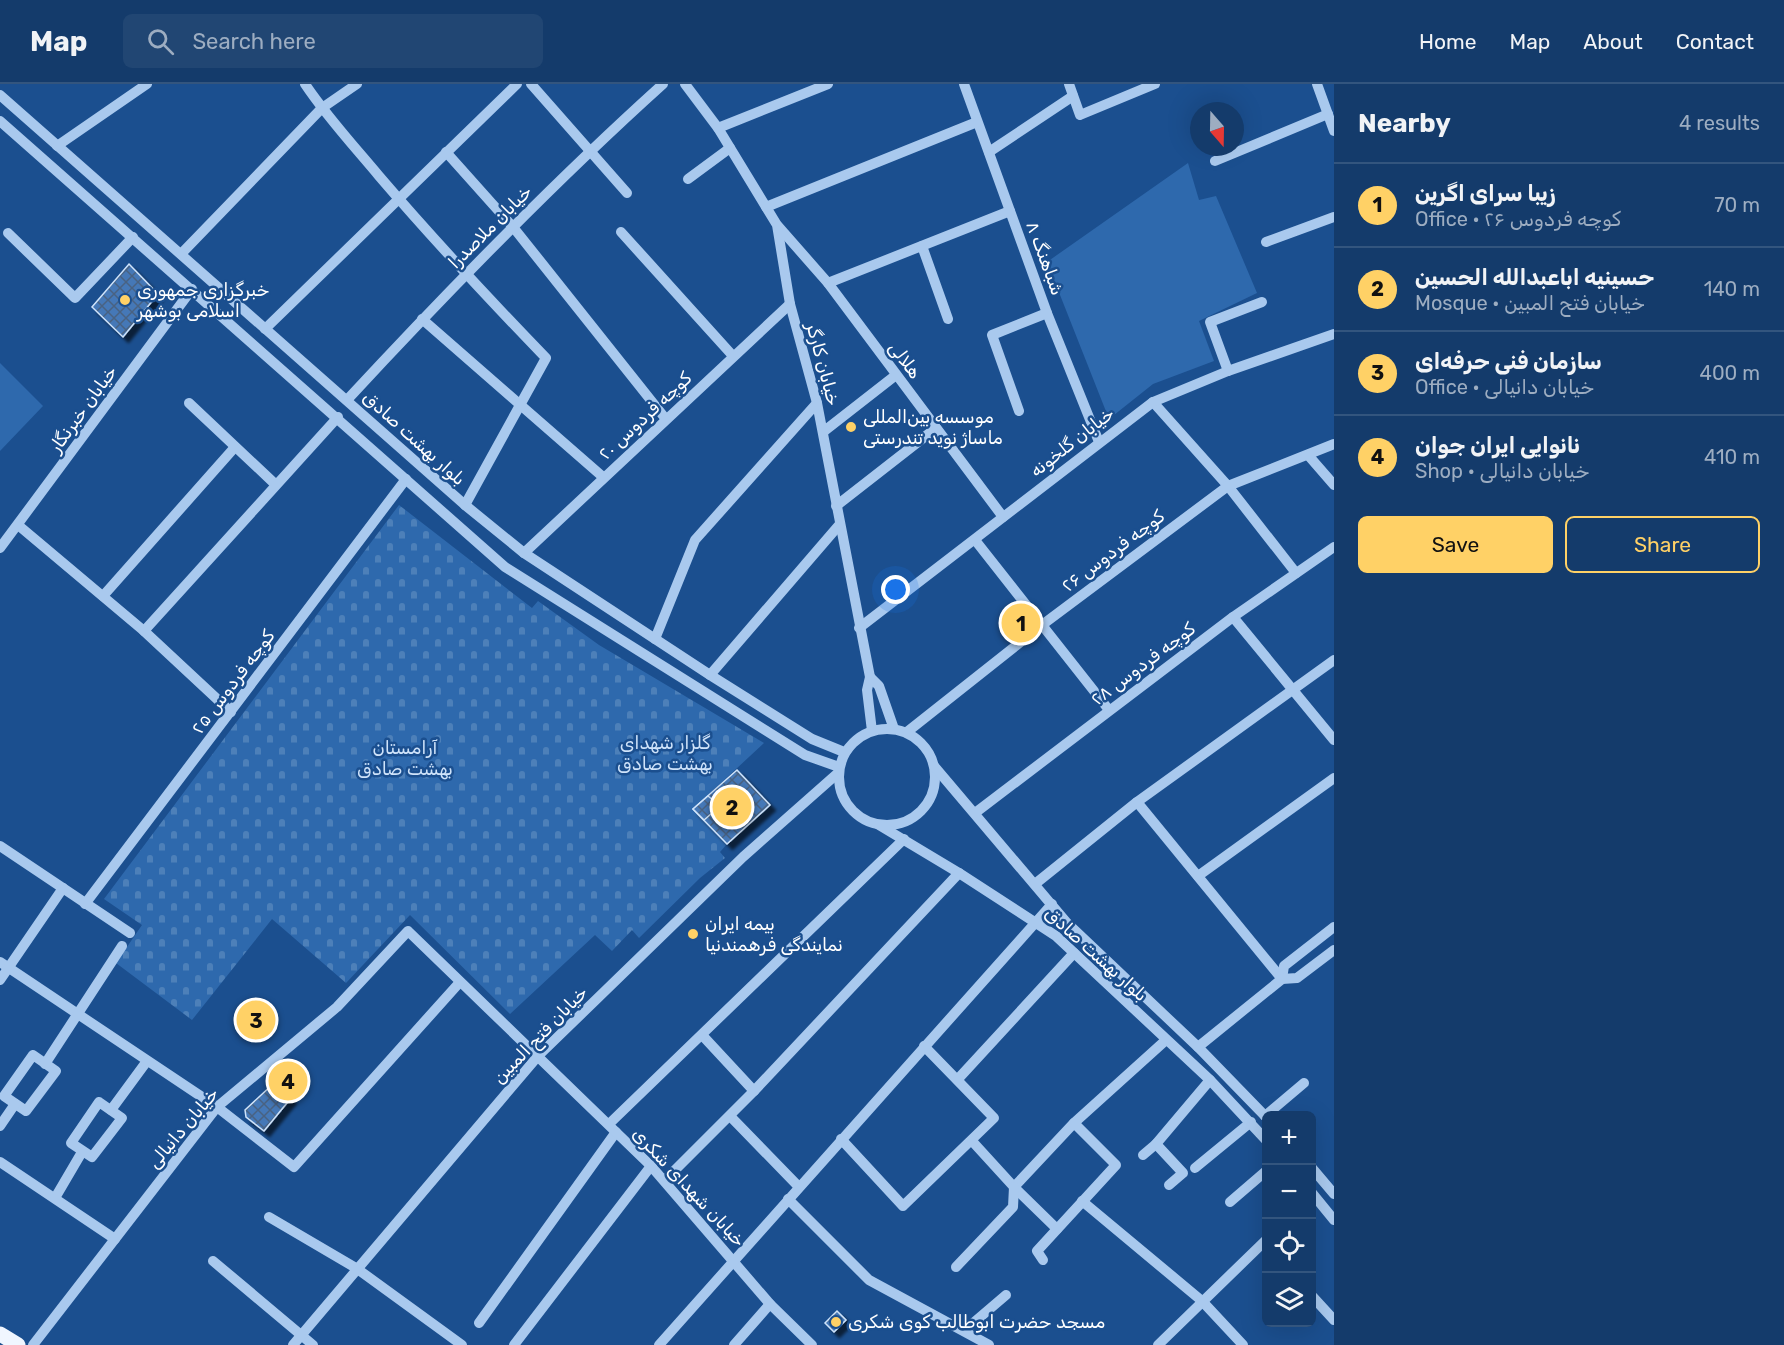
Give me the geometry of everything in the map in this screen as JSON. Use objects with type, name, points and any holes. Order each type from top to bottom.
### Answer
[{"type":"main road","points":[[0,1334],[18,1345]]},
{"type":"street","points":[[57,146],[147,84]]},
{"type":"street","points":[[305,84],[322,108],[398,199],[466,275],[546,358],[465,505]]},
{"type":"street","points":[[181,254],[322,108],[357,84]]},
{"type":"street","points":[[266,329],[517,84]]},
{"type":"street","points":[[531,84],[627,193]]},
{"type":"street","name":"خیابان ملاصدرا","points":[[347,400],[422,319],[590,150],[663,84]]},
{"type":"street","name":"خیابان کارگر","points":[[685,84],[718,128],[777,225],[790,304],[823,432],[870,677],[867,690],[872,731]]},
{"type":"street","points":[[718,128],[828,84]]},
{"type":"street","name":"شباهنگ ۸","points":[[964,84],[1047,314],[1099,442]]},
{"type":"street","points":[[1069,84],[1080,115],[1155,84]]},
{"type":"street","points":[[1317,84],[1334,130]]},
{"type":"street","name":"بلوار بهشت صادق","points":[[0,95],[465,505],[524,553],[812,739],[844,752]]},
{"type":"street","points":[[989,152],[1073,96]]},
{"type":"street","points":[[1215,161],[1328,114]]},
{"type":"street","name":"بلوار بهشت صادق","points":[[0,121],[338,417],[505,567],[805,755],[838,770]]},
{"type":"street","points":[[766,207],[977,122]]},
{"type":"street","points":[[688,179],[730,148]]},
{"type":"street","points":[[446,152],[513,227],[665,418]]},
{"type":"street","points":[[90,200],[104,185]]},
{"type":"street","points":[[828,283],[1010,211]]},
{"type":"street","points":[[1266,242],[1334,217]]},
{"type":"street","name":"هلالی","points":[[777,225],[828,283],[1003,517]]},
{"type":"street","points":[[621,231],[733,356]]},
{"type":"street","points":[[9,233],[75,298],[133,237]]},
{"type":"street","points":[[922,246],[948,319]]},
{"type":"street","name":"خیابان خبرنگار","points":[[0,548],[192,289]]},
{"type":"street","points":[[1228,371],[1210,322],[1262,302]]},
{"type":"street","name":"کوچه فردوس ۲۰","points":[[524,553],[665,418],[790,304]]},
{"type":"street","points":[[1019,411],[992,335],[1047,314]]},
{"type":"street","points":[[422,319],[603,477]]},
{"type":"street","name":"خیابان گلخونه","points":[[859,628],[1153,402],[1228,371],[1334,334]]},
{"type":"street","points":[[823,432],[896,375]]},
{"type":"street","points":[[1153,402],[1228,486],[1296,573]]},
{"type":"street","points":[[189,403],[275,484]]},
{"type":"street","points":[[655,639],[695,540],[817,403]]},
{"type":"street","points":[[144,631],[338,417]]},
{"type":"street","points":[[836,506],[936,428]]},
{"type":"street","name":"کوچه فردوس ۲۶","points":[[907,732],[1042,625],[1228,486],[1334,444]]},
{"type":"street","points":[[103,596],[235,447]]},
{"type":"street","points":[[1308,455],[1334,485]]},
{"type":"street","name":"کوچه فردوس ۲۵","points":[[85,903],[406,479]]},
{"type":"street","points":[[710,675],[840,524]]},
{"type":"street","points":[[18,525],[144,631],[231,712]]},
{"type":"street","points":[[975,540],[1109,710]]},
{"type":"street","name":"کوچه فردوس ۲۸","points":[[975,813],[1233,617],[1334,547]]},
{"type":"street","points":[[1233,617],[1334,740]]},
{"type":"street","points":[[1035,884],[1137,802],[1334,660]]},
{"type":"street","name":"خیابان کارگر","points":[[870,677],[879,686],[894,729]]},
{"type":"street","points":[[894,729],[907,732],[928,752],[934,766],[935,782],[931,797],[922,810],[902,822],[879,825],[864,820],[851,810],[842,798],[838,770],[844,752],[854,741],[872,731],[894,729]]},
{"type":"street","name":"بلوار بهشت صادق","points":[[934,766],[1086,942],[1198,1047],[1262,1113]]},
{"type":"street","name":"خیابان فتح المبین","points":[[293,1345],[538,1056],[743,857],[838,770]]},
{"type":"street","points":[[1198,876],[1334,778]]},
{"type":"street","points":[[1137,802],[1282,979]]},
{"type":"street","name":"بلوار بهشت صادق","points":[[879,825],[1034,920],[1074,953],[1210,1080],[1262,1135]]},
{"type":"street","points":[[479,1323],[612,1128],[702,1035],[904,839]]},
{"type":"street","points":[[0,846],[130,933]]},
{"type":"street","points":[[665,1180],[754,1091],[959,873]]},
{"type":"street","points":[[0,980],[4,965],[63,888]]},
{"type":"street","points":[[659,1345],[1034,920],[1052,904]]},
{"type":"street","points":[[1282,979],[1284,966],[1334,927]]},
{"type":"street","name":"خیابان دانیالی","points":[[33,1345],[217,1107],[337,1007],[408,931],[538,1056]]},
{"type":"street","points":[[45,1064],[122,946]]},
{"type":"street","points":[[1198,1047],[1282,979],[1297,978],[1334,950]]},
{"type":"street","points":[[958,1079],[1074,953]]},
{"type":"street","points":[[4,965],[217,1107],[294,1167],[460,982]]},
{"type":"street","points":[[702,1035],[754,1091]]},
{"type":"street","points":[[957,1267],[1013,1207],[1014,1188],[1074,1123],[1166,1040]]},
{"type":"street","points":[[841,1138],[903,1206],[994,1118],[924,1046]]},
{"type":"street","points":[[33,1055],[45,1064],[56,1071],[26,1111],[4,1096],[33,1055]]},
{"type":"street","name":"خیابان شهدای شکری","points":[[538,1056],[665,1180],[770,1304],[808,1344]]},
{"type":"street","points":[[111,1110],[147,1061]]},
{"type":"street","points":[[1143,1155],[1156,1144],[1210,1080]]},
{"type":"street","points":[[1273,1111],[1304,1083]]},
{"type":"street","points":[[99,1102],[122,1118],[92,1157],[82,1152],[71,1143],[99,1102]]},
{"type":"street","points":[[0,1126],[15,1104]]},
{"type":"street","points":[[730,1116],[799,1187]]},
{"type":"street","points":[[1196,1168],[1251,1122]]},
{"type":"street","points":[[1043,1260],[1037,1251],[1116,1165],[1074,1123]]},
{"type":"street","points":[[972,1141],[1014,1188],[1057,1228]]},
{"type":"street","points":[[1156,1144],[1183,1173],[1169,1185]]},
{"type":"street","points":[[55,1198],[82,1152]]},
{"type":"street","points":[[0,1162],[115,1239]]},
{"type":"street","points":[[514,1345],[651,1166]]},
{"type":"street","points":[[1230,1202],[1262,1174]]},
{"type":"street","points":[[1316,1174],[1334,1194]]},
{"type":"street","points":[[788,1199],[869,1280],[965,1330],[977,1342],[989,1345]]},
{"type":"street","points":[[1316,1199],[1334,1220]]},
{"type":"street","points":[[1082,1201],[1202,1301],[1243,1345]]},
{"type":"street","points":[[268,1217],[356,1268],[462,1345]]},
{"type":"street","points":[[1158,1345],[1262,1247]]},
{"type":"street","points":[[213,1261],[313,1345]]},
{"type":"street","points":[[965,1330],[1006,1295]]},
{"type":"street","points":[[1316,1301],[1334,1320]]},
{"type":"street","points":[[734,1345],[770,1304]]},
{"type":"green space","points":[[1188,163],[1199,200],[1216,196],[1257,293],[1199,321],[1214,361],[1153,384],[1109,419],[1047,262]]},
{"type":"green space","points":[[0,363],[43,406],[0,451]]},
{"type":"green space","name":"آرامستان بهشت صادق","points":[[399,505],[532,608],[538,601],[599,645],[764,743],[693,809],[727,844],[720,852],[725,858],[700,878],[639,938],[632,930],[612,951],[595,935],[510,1014],[410,915],[346,983],[272,919],[192,1020],[116,963],[142,925],[104,899]]},
{"type":"building","name":"خبرگزاری جمهوری اسلامی بوشهر","points":[[129,264],[158,294],[123,337],[92,307]]},
{"type":"building","points":[[737,770],[770,805],[727,844],[693,809]]},
{"type":"building","points":[[708,796],[720,806],[704,820],[693,809]]},
{"type":"building","points":[[273,1084],[291,1098],[264,1131],[246,1117],[245,1110]]},
{"type":"building","name":"مسجد حضرت ابوطالب کوی شکری","points":[[837,1311],[846,1320],[834,1332],[825,1323]]},
{"type":"place","name":"خبرگزاری جمهوری اسلامی بوشهر","points":[[125,300]]},
{"type":"place","name":"موسسه بین‌المللی ماساژ نوید تندرستی","points":[[851,427]]},
{"type":"place","name":"زیبا سرای اگرین","points":[[1021,623]]},
{"type":"place","name":"حسینیه اباعبدالله الحسین","points":[[732,807]]},
{"type":"place","name":"بیمه ایران نمایندگی فرهمندنیا","points":[[693,934]]},
{"type":"place","name":"سازمان فنی حرفه‌ای","points":[[256,1020]]},
{"type":"place","name":"نانوایی ایران جوان","points":[[288,1081]]},
{"type":"place","name":"مسجد حضرت ابوطالب کوی شکری","points":[[836,1322]]},
{"type":"park label","name":"گلزار شهدای بهشت صادق","points":[[665,753]]}]
